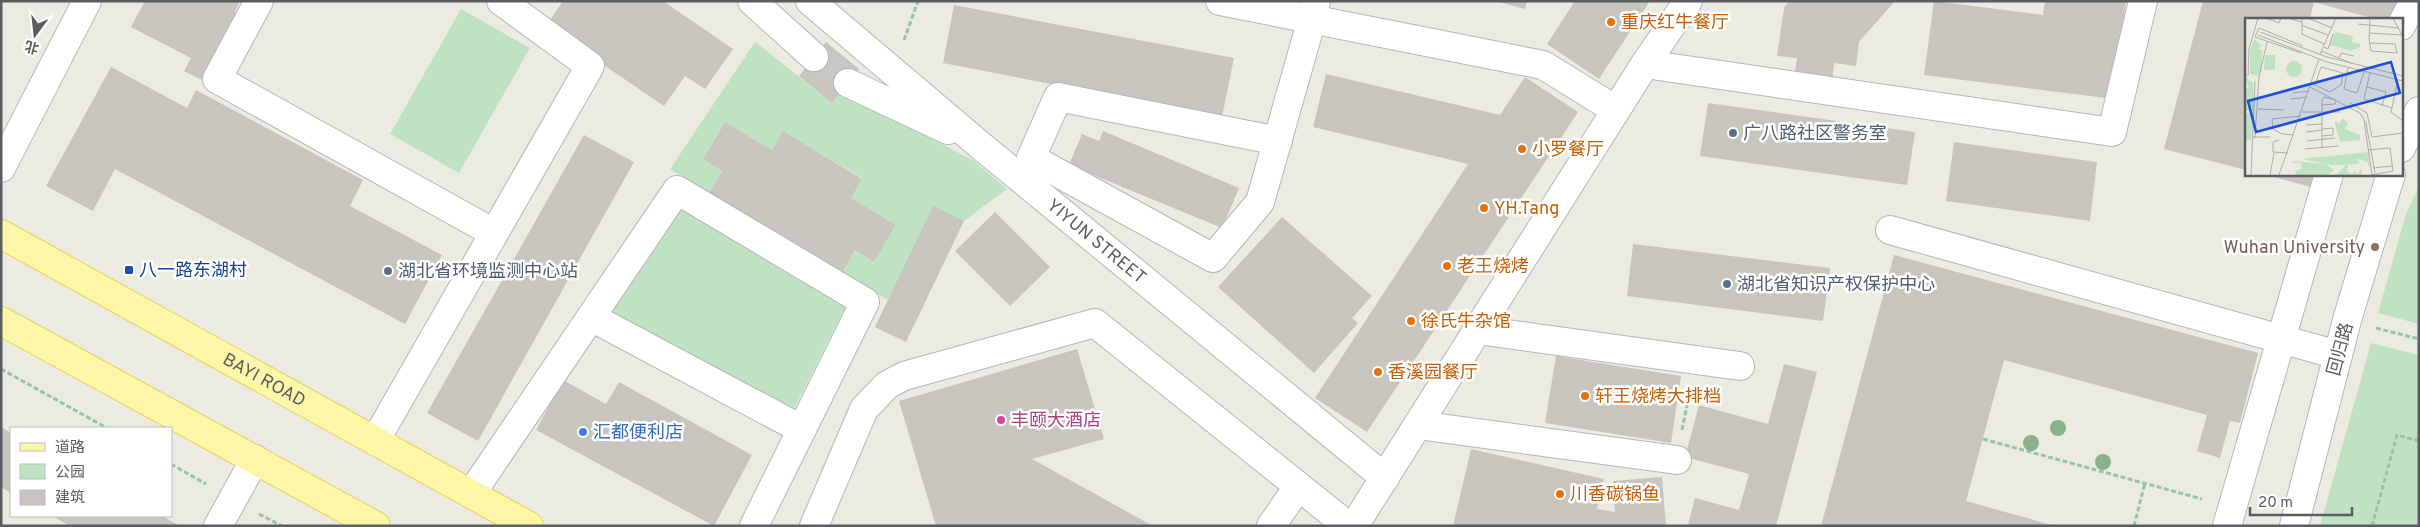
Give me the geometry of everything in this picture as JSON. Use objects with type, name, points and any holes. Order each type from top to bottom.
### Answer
[{"type":"main road","name":"BAYI ROAD","points":[[1,234],[529,526]]},
{"type":"main road","points":[[1,321],[376,526]]},
{"type":"street","points":[[1,168],[87,1]]},
{"type":"street","points":[[259,1],[217,79],[494,233]]},
{"type":"street","points":[[374,441],[590,66],[500,1]]},
{"type":"street","points":[[752,1],[814,57]]},
{"type":"street","name":"YIYUN STREET","points":[[810,1],[981,146],[1385,478]]},
{"type":"street","points":[[1220,1],[1314,10],[1543,65],[1616,110]]},
{"type":"street","points":[[1354,526],[1645,64],[1688,1]]},
{"type":"street","points":[[1645,64],[2112,132],[2143,1]]},
{"type":"street","points":[[2402,24],[2414,1]]},
{"type":"street","points":[[1278,141],[1058,97],[1031,158],[1213,258],[1260,202],[1278,141],[1314,10]]},
{"type":"street","points":[[848,83],[981,146]]},
{"type":"street","points":[[2402,146],[2419,111]]},
{"type":"street","points":[[2229,517],[2329,175]]},
{"type":"street","name":"回归路","points":[[2294,526],[2338,355],[2391,175]]},
{"type":"street","points":[[472,494],[677,190],[864,302],[754,526]]},
{"type":"street","points":[[1890,230],[2338,355]]},
{"type":"street","points":[[591,317],[801,429]]},
{"type":"street","points":[[814,526],[864,409],[887,385],[904,376],[1095,323],[1348,526]]},
{"type":"street","points":[[1478,330],[1740,366]]},
{"type":"street","points":[[1418,425],[1677,460]]},
{"type":"street","points":[[218,526],[255,459]]},
{"type":"street","points":[[1271,526],[1298,487]]},
{"type":"path","points":[[893,71],[918,1]]},
{"type":"path","points":[[2366,325],[2419,340]]},
{"type":"path","points":[[1677,460],[1695,360]]},
{"type":"path","points":[[1,369],[105,427]]},
{"type":"path","points":[[2372,526],[2397,435],[2419,441]]},
{"type":"path","points":[[1983,439],[2145,483],[2229,517]]},
{"type":"path","points":[[2134,526],[2145,483]]},
{"type":"green space","points":[[461,9],[530,48],[459,173],[390,134]]},
{"type":"green space","points":[[755,42],[831,102],[842,91],[974,161],[1007,189],[964,221],[888,300],[842,273],[855,250],[874,262],[896,225],[851,198],[862,178],[783,132],[772,150],[725,122],[703,159],[722,171],[708,194],[670,169]]},
{"type":"green space","points":[[2419,186],[2419,324],[2378,313],[2406,214]]},
{"type":"green space","points":[[681,206],[846,306],[792,413],[606,314]]},
{"type":"green space","points":[[2371,343],[2419,355],[2419,526],[2320,526]]},
{"type":"building","points":[[145,1],[240,1],[235,12],[243,16],[208,83],[184,71],[191,58],[131,27]]},
{"type":"building","points":[[563,1],[663,1],[733,49],[705,89],[685,76],[664,106],[546,26]]},
{"type":"building","points":[[1495,1],[1527,1],[1525,9]]},
{"type":"building","points":[[1575,1],[1650,1],[1599,79],[1547,44]]},
{"type":"building","points":[[1789,1],[1895,1],[1859,42],[1856,66],[1834,63],[1832,83],[1794,78],[1797,58],[1777,56],[1784,8]]},
{"type":"building","points":[[1934,1],[2043,15],[2045,1],[2126,1],[2114,99],[1924,75]]},
{"type":"building","points":[[2203,1],[2405,1],[2401,18],[2371,18],[2314,2],[2310,18],[2245,18],[2245,170],[2164,149]]},
{"type":"building","points":[[954,5],[1234,58],[1222,117],[943,63]]},
{"type":"building","points":[[826,42],[859,69],[832,103],[799,76]]},
{"type":"building","points":[[111,67],[187,108],[196,90],[363,180],[350,206],[442,255],[405,324],[115,169],[93,211],[46,186]]},
{"type":"building","points":[[1326,74],[1500,115],[1525,77],[1578,112],[1367,432],[1315,398],[1468,164],[1313,127]]},
{"type":"building","points":[[1708,103],[1915,132],[1907,185],[1700,156]]},
{"type":"building","points":[[725,122],[772,150],[783,131],[862,179],[851,198],[896,225],[874,262],[855,250],[842,273],[708,194],[722,171],[703,159]]},
{"type":"building","points":[[1103,131],[1239,188],[1222,228],[1069,165],[1082,134],[1099,141]]},
{"type":"building","points":[[584,135],[634,162],[478,441],[427,413]]},
{"type":"building","points":[[1954,142],[2097,162],[2090,221],[1946,201]]},
{"type":"building","points":[[2267,175],[2318,175],[2314,188]]},
{"type":"building","points":[[933,206],[964,221],[906,342],[875,327]]},
{"type":"building","points":[[995,212],[1050,267],[1010,306],[955,251]]},
{"type":"building","points":[[1282,217],[1372,296],[1352,318],[1358,323],[1314,373],[1218,287]]},
{"type":"building","points":[[1633,244],[1830,268],[1823,321],[1627,296]]},
{"type":"building","points":[[1894,255],[2258,353],[2240,423],[2230,421],[2220,458],[2197,451],[2207,415],[2004,360],[1966,501],[2055,526],[1821,526]]},
{"type":"building","name":"丰颐大酒店","points":[[1077,349],[1104,439],[1032,459],[1153,526],[936,526],[899,401]]},
{"type":"building","points":[[1556,356],[1681,376],[1671,443],[1545,423]]},
{"type":"building","points":[[1784,364],[1817,372],[1776,526],[1688,525],[1695,498],[1739,510],[1749,474],[1685,457],[1699,405],[1768,424]]},
{"type":"building","points":[[563,380],[606,404],[619,382],[752,455],[714,526],[536,430]]},
{"type":"building","points":[[1,427],[10,432],[10,492],[1,487]]},
{"type":"building","points":[[1471,449],[1604,479],[1597,509],[1615,512],[1613,481],[1662,477],[1666,526],[1453,526]]},
{"type":"building","points":[[54,517],[164,517],[180,526],[70,526]]},
{"type":"tunnel","points":[[814,57],[848,83]]},
{"type":"place","name":"重庆红牛餐厅","points":[[1611,22]]},
{"type":"place","name":"广八路社区警务室","points":[[1733,133]]},
{"type":"place","name":"小罗餐厅","points":[[1522,149]]},
{"type":"place","name":"YH.Tang","points":[[1484,208]]},
{"type":"place","name":"Wuhan University","points":[[2375,247]]},
{"type":"place","name":"老王烧烤","points":[[1447,266]]},
{"type":"place","name":"八一路东湖村","points":[[129,270]]},
{"type":"place","name":"湖北省环境监测中心站","points":[[388,271]]},
{"type":"place","name":"湖北省知识产权保护中心","points":[[1727,284]]},
{"type":"place","name":"徐氏牛杂馆","points":[[1411,321]]},
{"type":"place","name":"香溪园餐厅","points":[[1378,372]]},
{"type":"place","name":"轩王烧烤大排档","points":[[1585,396]]},
{"type":"place","name":"丰颐大酒店","points":[[1001,420]]},
{"type":"place","name":"汇都便利店","points":[[583,432]]},
{"type":"place","name":"川香碳锅鱼","points":[[1560,494]]}]
